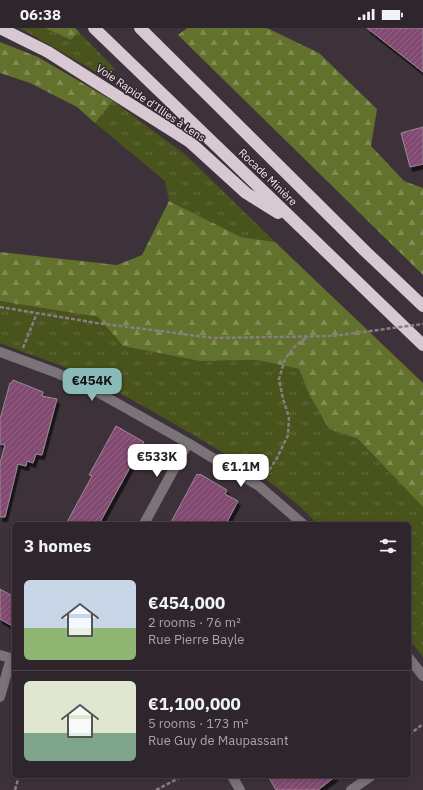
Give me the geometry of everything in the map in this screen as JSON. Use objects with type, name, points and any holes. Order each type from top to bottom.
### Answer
[{"type":"highway","name":"Voie Rapide d’Illies à Lens","points":[[0,28],[48,52],[190,142],[246,193],[298,225]]},
{"type":"highway","name":"Rocade Minière","points":[[94,28],[423,346]]},
{"type":"highway","name":"Rocade Minière","points":[[140,28],[366,252],[423,306]]},
{"type":"street","points":[[0,352],[57,373],[99,393],[188,443],[259,486],[301,522]]},
{"type":"street","points":[[145,522],[188,443]]},
{"type":"street","points":[[0,655],[12,659],[0,697]]},
{"type":"street","points":[[411,661],[423,676]]},
{"type":"street","points":[[233,778],[240,790]]},
{"type":"street","points":[[351,790],[367,778]]},
{"type":"path","points":[[0,307],[97,323],[214,338],[333,336],[423,324]]},
{"type":"path","points":[[19,359],[37,313]]},
{"type":"path","points":[[259,486],[277,458],[288,435],[289,417],[283,399],[279,379],[285,359],[297,344],[309,336]]},
{"type":"path","points":[[411,733],[423,724]]},
{"type":"path","points":[[15,790],[18,778]]},
{"type":"path","points":[[156,790],[179,778]]},
{"type":"green space","points":[[20,28],[45,28],[71,40],[79,32],[115,69],[107,78]]},
{"type":"green space","points":[[45,28],[75,28],[79,32],[71,40]]},
{"type":"green space","points":[[187,28],[267,28],[319,53],[377,109],[371,146],[404,181],[423,188],[423,275],[178,35]]},
{"type":"green space","points":[[0,42],[38,57],[113,101],[95,123],[77,107],[30,83],[0,73]]},
{"type":"green space","points":[[113,101],[187,156],[275,242],[241,237],[169,201],[165,181],[95,123]]},
{"type":"green space","points":[[169,201],[241,237],[275,242],[423,383],[423,507],[358,439],[329,429],[310,396],[299,369],[257,360],[200,361],[123,346],[98,317],[0,301],[0,252],[117,265],[142,255]]},
{"type":"green space","points":[[0,301],[98,317],[123,346],[200,361],[257,360],[299,369],[310,396],[329,429],[358,439],[423,507],[423,657],[411,642],[411,522],[315,522],[293,500],[265,479],[125,396],[74,371],[0,343]]},
{"type":"building","points":[[367,28],[423,28],[423,72]]},
{"type":"building","points":[[423,127],[423,164],[410,167],[401,133]]},
{"type":"building","points":[[13,380],[43,392],[42,396],[57,399],[42,455],[36,454],[33,463],[27,461],[26,466],[18,464],[5,517],[0,517],[0,463],[5,445],[0,444],[0,419],[10,383],[12,383]]},
{"type":"building","points":[[116,426],[144,442],[100,522],[67,522],[92,476],[89,475]]},
{"type":"building","points":[[197,474],[200,474],[227,490],[225,494],[238,501],[227,522],[171,522]]},
{"type":"building","points":[[0,589],[12,596],[12,626],[0,619]]},
{"type":"building","points":[[269,778],[333,778],[318,790],[276,790]]}]
